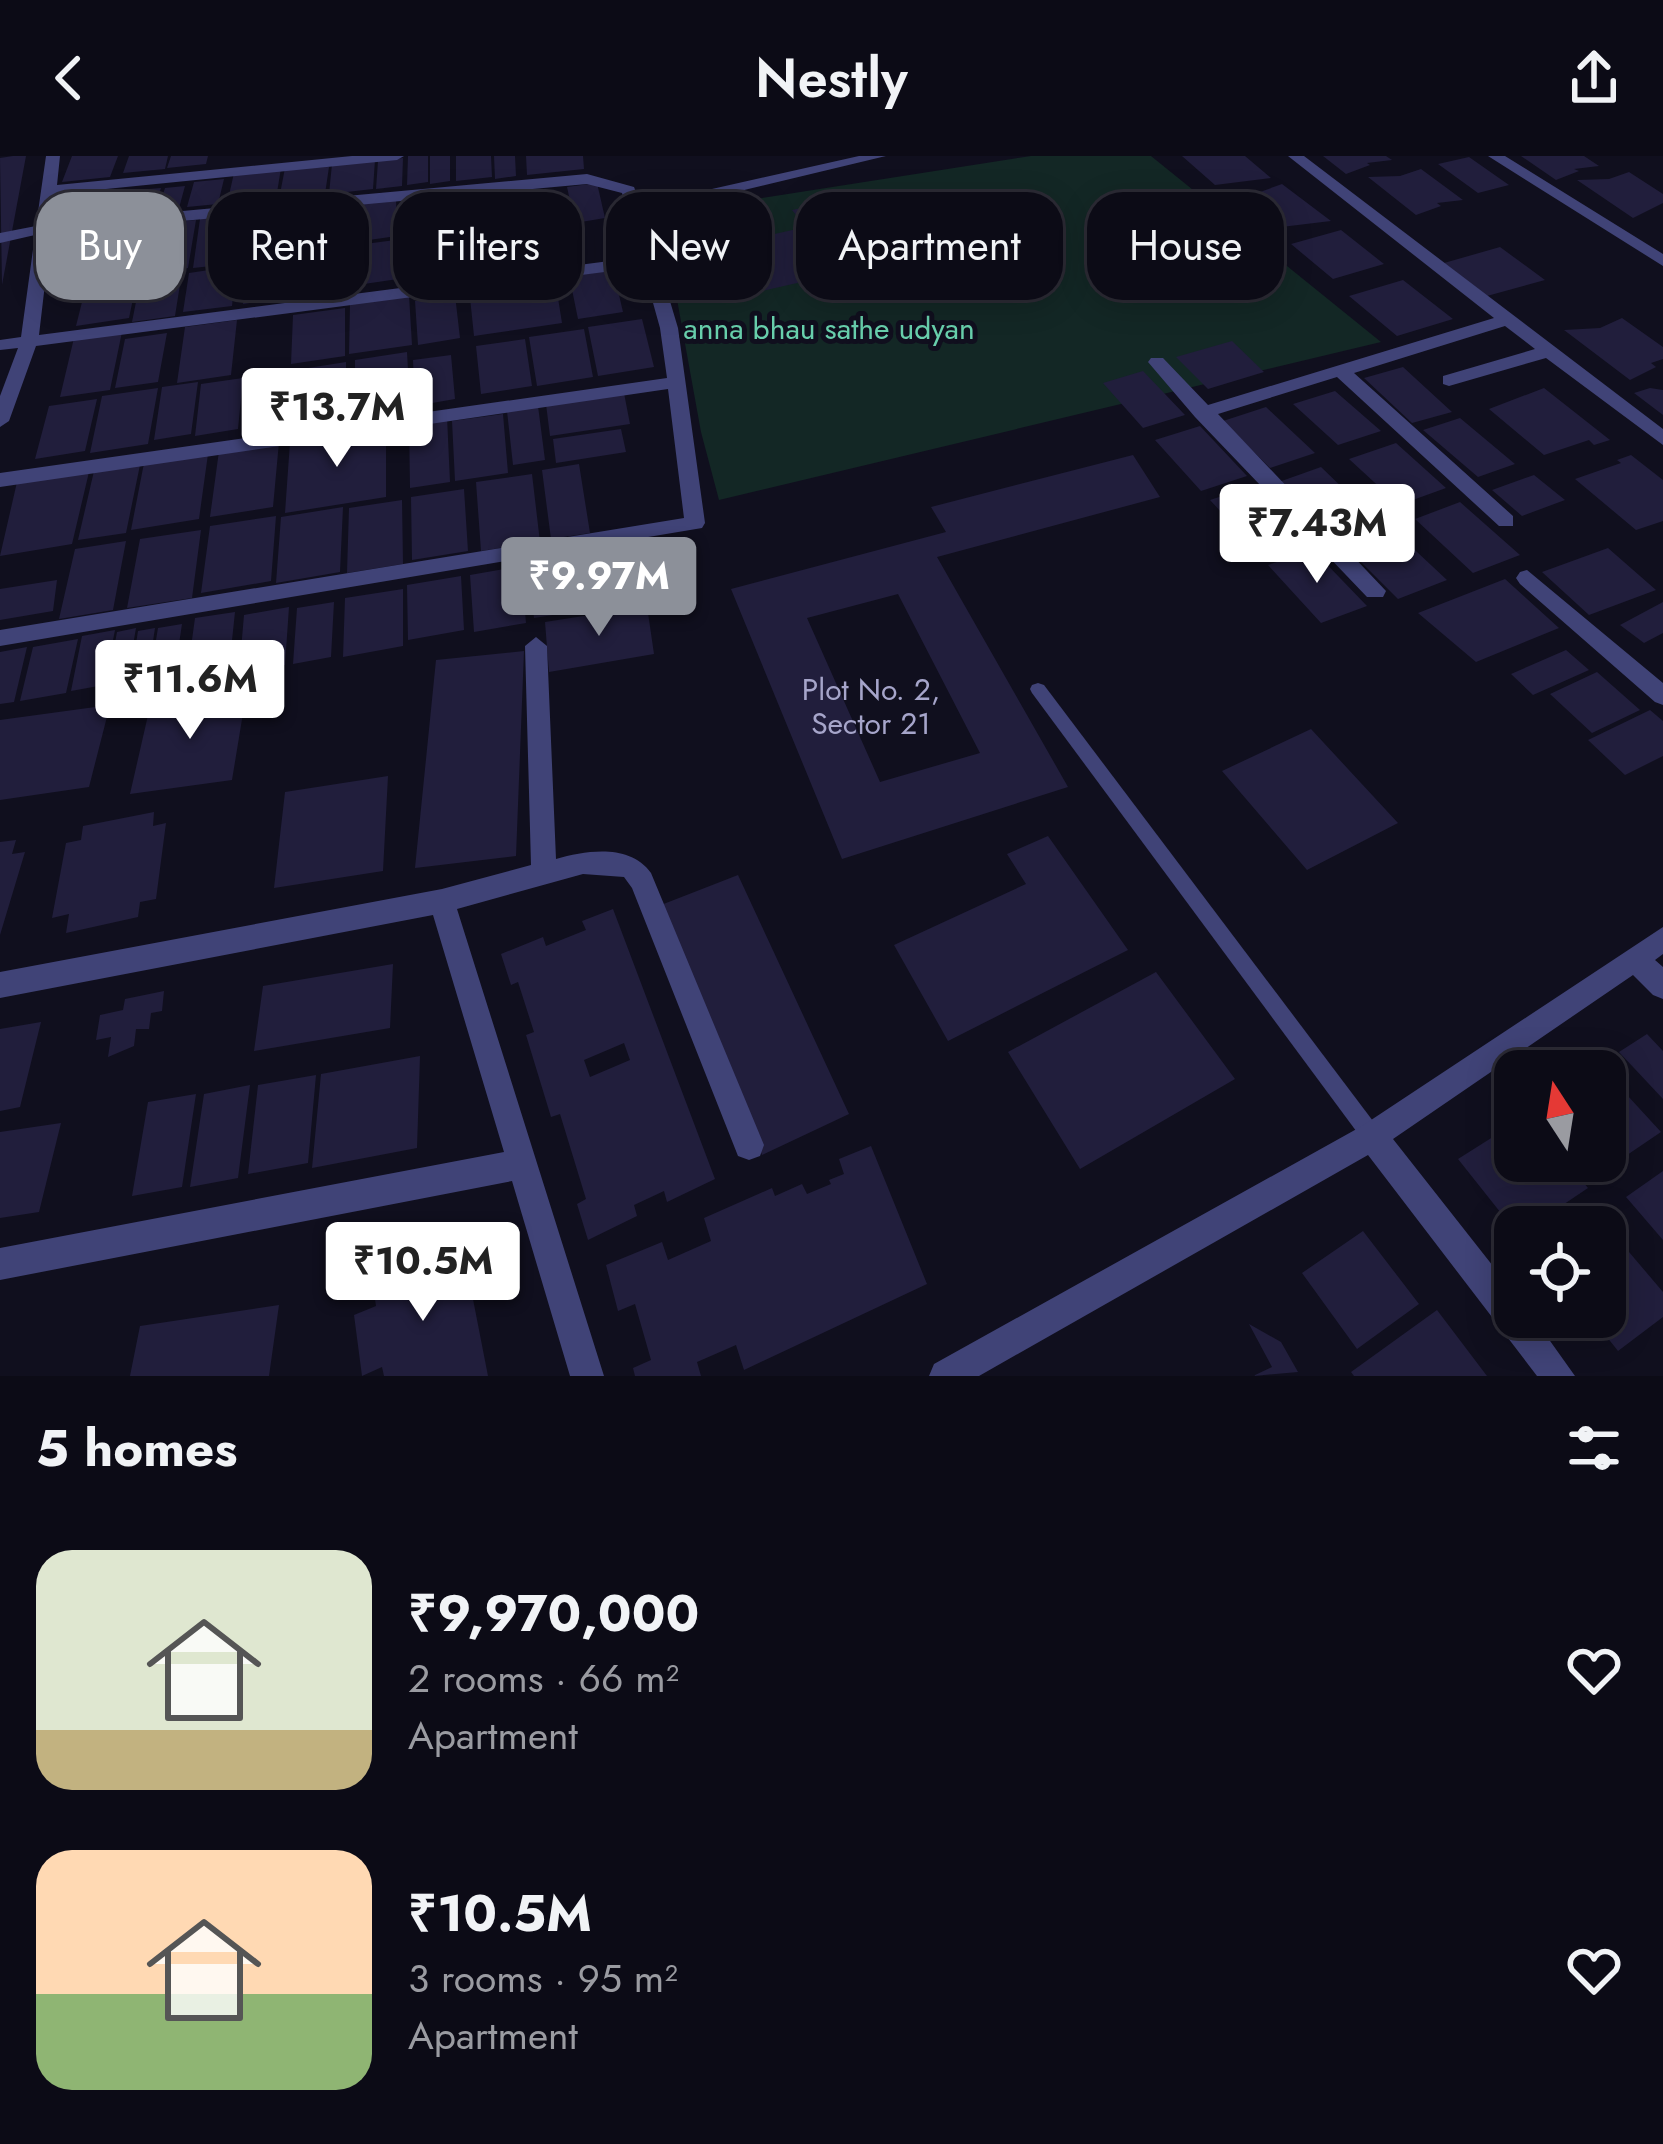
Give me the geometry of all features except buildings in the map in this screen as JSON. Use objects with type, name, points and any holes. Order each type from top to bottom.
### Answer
[{"type":"street","points":[[53,156],[48,190],[398,156]]},
{"type":"street","points":[[587,178],[588,156]]},
{"type":"street","points":[[720,192],[879,156]]},
{"type":"street","points":[[1295,156],[1663,440]]},
{"type":"street","points":[[1495,156],[1663,261]]},
{"type":"street","points":[[184,216],[587,178],[630,192]]},
{"type":"street","points":[[0,238],[36,230]]},
{"type":"street","points":[[0,346],[606,267]]},
{"type":"street","points":[[0,421],[29,342],[36,281]]},
{"type":"street","points":[[0,638],[695,523],[670,328],[662,300]]},
{"type":"street","points":[[1202,413],[1509,319]]},
{"type":"street","points":[[1448,380],[1549,351]]},
{"type":"street","points":[[1157,362],[1375,590]]},
{"type":"street","points":[[1340,370],[1506,521]]},
{"type":"street","points":[[0,480],[676,382]]},
{"type":"street","points":[[1527,578],[1663,696]]},
{"type":"street","points":[[536,646],[544,873]]},
{"type":"street","points":[[0,985],[442,902],[583,863],[631,866],[642,881],[748,1145]]},
{"type":"street","points":[[442,902],[587,1376]]},
{"type":"street","points":[[946,1376],[1372,1136],[1663,939]]},
{"type":"street","points":[[1635,958],[1663,986]]},
{"type":"street","points":[[1372,1136],[1558,1376]]},
{"type":"street","points":[[0,1264],[522,1164]]},
{"type":"lane","points":[[1038,689],[1372,1136]]},
{"type":"green space","name":"anna bhau sathe udyan","points":[[1031,156],[1151,156],[1196,192],[1087,192],[1087,300],[1284,300],[1284,264],[1381,342],[719,500],[701,432],[677,300],[772,300],[772,197],[796,193],[796,300],[1063,300],[1063,192],[801,192]]}]
